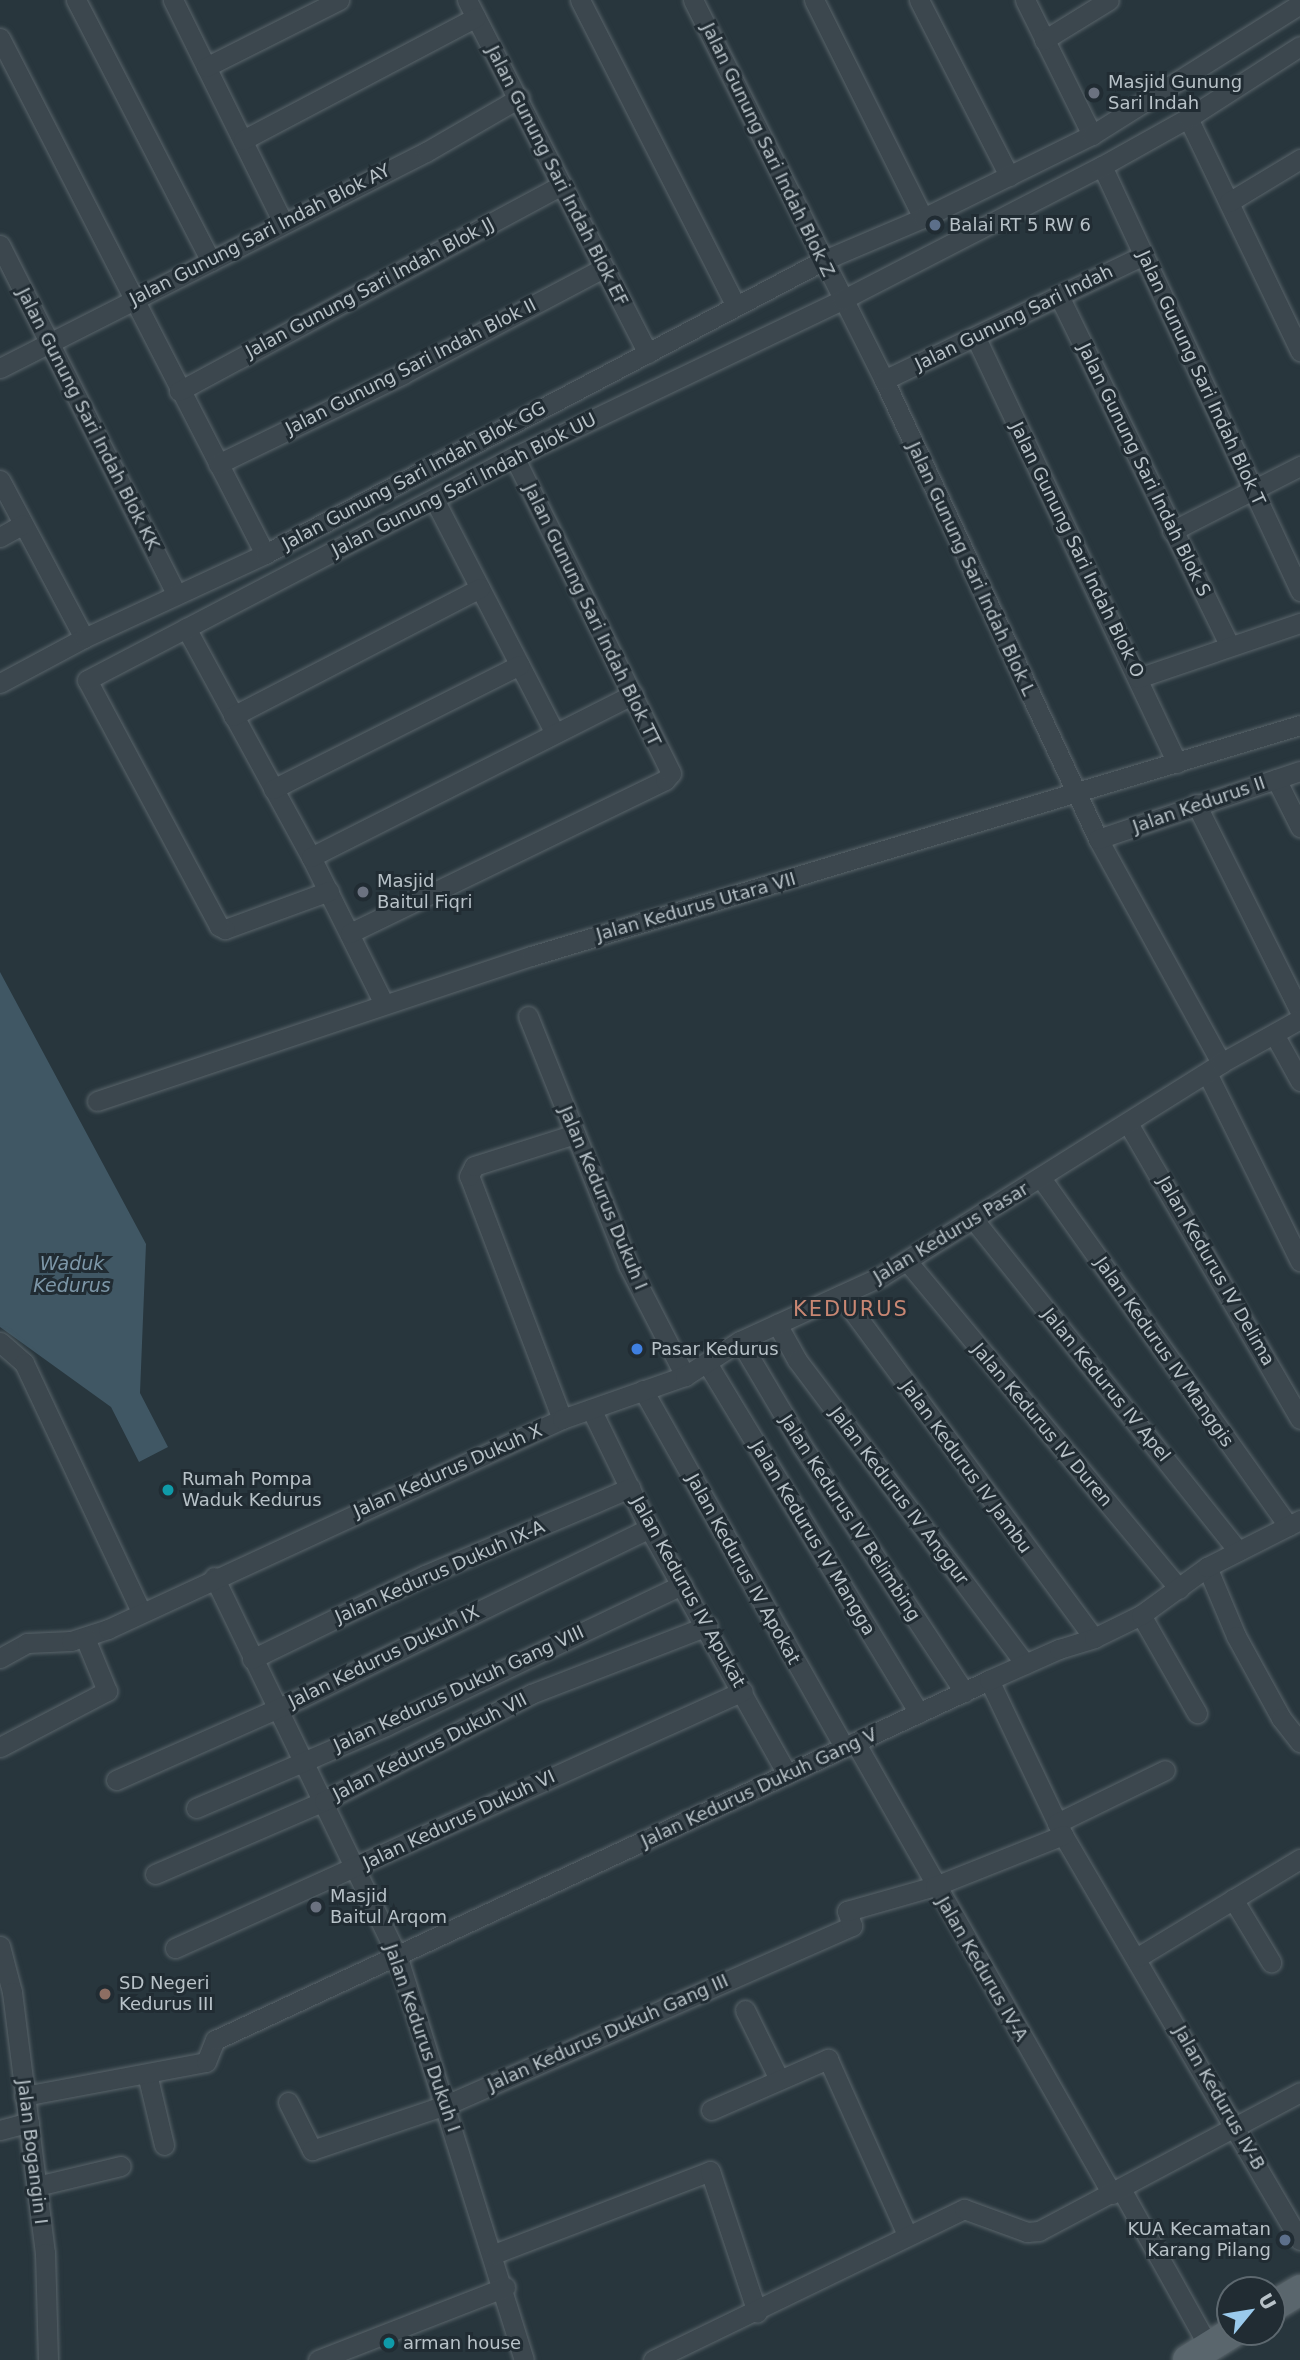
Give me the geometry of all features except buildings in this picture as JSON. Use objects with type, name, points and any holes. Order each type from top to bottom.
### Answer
[{"type":"street","points":[[76,0],[211,261]]},
{"type":"street","points":[[173,0],[284,223]]},
{"type":"street","points":[[206,67],[339,0]]},
{"type":"street","points":[[580,0],[736,306]]},
{"type":"street","name":"Jalan Gunung Sari Indah Blok Z","points":[[693,0],[842,300]]},
{"type":"street","points":[[814,0],[923,218]]},
{"type":"street","points":[[919,0],[1009,176]]},
{"type":"street","points":[[1025,0],[1092,135]]},
{"type":"street","points":[[1044,40],[1110,0]]},
{"type":"street","name":"Jalan Gunung Sari Indah Blok GG","points":[[0,683],[84,638],[265,554],[824,260],[923,218],[1092,135],[1300,4]]},
{"type":"street","points":[[243,140],[471,8]]},
{"type":"street","name":"Jalan Gunung Sari Indah Blok EF","points":[[471,8],[648,353]]},
{"type":"street","points":[[0,38],[131,300],[265,554]]},
{"type":"street","name":"Jalan Gunung Sari Indah Blok UU","points":[[329,891],[225,929],[219,926],[87,682],[90,677],[514,457],[842,300],[1102,166],[1188,118],[1300,46]]},
{"type":"street","name":"Jalan Gunung Sari Indah Blok AY","points":[[0,368],[519,99]]},
{"type":"street","points":[[1188,118],[1300,351]]},
{"type":"street","points":[[1228,202],[1300,159]]},
{"type":"street","name":"Jalan Gunung Sari Indah Blok T","points":[[1102,166],[1300,591]]},
{"type":"street","name":"Jalan Gunung Sari Indah Blok JJ","points":[[179,391],[562,185]]},
{"type":"street","name":"Jalan Gunung Sari Indah Blok KK","points":[[0,245],[176,594]]},
{"type":"street","name":"Jalan Gunung Sari Indah","points":[[884,380],[1144,255]]},
{"type":"street","name":"Jalan Gunung Sari Indah Blok II","points":[[218,464],[403,374],[603,268]]},
{"type":"street","name":"Jalan Gunung Sari Indah Blok S","points":[[1059,296],[1229,644]]},
{"type":"street","name":"Jalan Gunung Sari Indah Blok L","points":[[842,300],[884,380],[1098,839],[1214,1068],[1300,1261]]},
{"type":"street","name":"Jalan Gunung Sari Indah Blok O","points":[[976,338],[1177,763]]},
{"type":"street","name":"Jalan Gunung Sari Indah Blok TT","points":[[350,933],[666,780],[671,773],[514,457]]},
{"type":"street","points":[[1172,531],[1300,466]]},
{"type":"street","points":[[0,480],[84,638]]},
{"type":"street","points":[[434,499],[555,733]]},
{"type":"street","points":[[0,537],[23,524]]},
{"type":"street","points":[[233,716],[480,588]]},
{"type":"street","points":[[1138,678],[1229,644],[1300,623]]},
{"type":"street","points":[[186,628],[329,891],[384,1004]]},
{"type":"street","points":[[274,789],[520,665]]},
{"type":"street","points":[[311,857],[633,694]]},
{"type":"street","name":"Jalan Kedurus Utara VII","points":[[97,1101],[543,952],[1077,795],[1300,725]]},
{"type":"street","name":"Jalan Kedurus II","points":[[1098,839],[1300,771]]},
{"type":"street","points":[[1276,779],[1300,827]]},
{"type":"street","points":[[1196,804],[1300,1012]]},
{"type":"street","name":"Jalan Kedurus Dukuh I","points":[[528,1016],[628,1265],[685,1376]]},
{"type":"street","points":[[1214,1068],[1300,1019]]},
{"type":"street","points":[[1274,1034],[1300,1081]]},
{"type":"street","name":"Jalan Kedurus Pasar","points":[[685,1376],[740,1341],[841,1295],[907,1261],[1129,1125],[1214,1068]]},
{"type":"street","name":"Jalan Kedurus IV Delima","points":[[1129,1125],[1300,1419]]},
{"type":"street","points":[[562,1419],[469,1175],[474,1167],[575,1134]]},
{"type":"street","name":"Jalan Kedurus IV Manggis","points":[[1041,1178],[1294,1523]]},
{"type":"street","name":"Jalan Kedurus IV Apel","points":[[974,1220],[1238,1551]]},
{"type":"street","name":"Jalan Kedurus IV Duren","points":[[907,1261],[1179,1589]]},
{"type":"street","name":"Jalan Kedurus IV Jambu","points":[[841,1295],[1094,1638]]},
{"type":"street","name":"Jalan Kedurus IV Anggur","points":[[777,1324],[797,1360],[1025,1664]]},
{"type":"street","name":"Jalan Kedurus IV Belimbing","points":[[740,1341],[776,1405],[964,1692]]},
{"type":"street","points":[[0,1342],[24,1363],[141,1612]]},
{"type":"street","name":"Jalan Kedurus IV Mangga","points":[[707,1363],[919,1713]]},
{"type":"street","name":"Jalan Kedurus Dukuh X","points":[[85,1638],[562,1419],[685,1376]]},
{"type":"street","name":"Jalan Kedurus IV Apokat","points":[[643,1390],[850,1745]]},
{"type":"street","name":"Jalan Kedurus IV Apukat","points":[[591,1409],[649,1528],[707,1626],[787,1774]]},
{"type":"street","name":"Jalan Kedurus Dukuh IX-A","points":[[252,1659],[425,1575],[630,1488]]},
{"type":"street","name":"Jalan Kedurus Dukuh Gang V","points":[[147,2074],[206,2062],[212,2045],[964,1692],[1025,1664],[1094,1638],[1141,1615],[1208,1567],[1294,1523]]},
{"type":"street","name":"Jalan Kedurus Dukuh IX","points":[[116,1780],[279,1708],[649,1528]]},
{"type":"street","points":[[1208,1567],[1236,1636],[1281,1718],[1300,1742]]},
{"type":"street","name":"Jalan Kedurus Dukuh I","points":[[214,1577],[398,1958],[505,2287],[524,2360]]},
{"type":"street","name":"Jalan Kedurus Dukuh Gang VIII","points":[[196,1808],[302,1759],[386,1726],[682,1585]]},
{"type":"street","points":[[1141,1615],[1197,1713]]},
{"type":"street","name":"Jalan Kedurus Dukuh VII","points":[[155,1874],[324,1801],[531,1695],[707,1626]]},
{"type":"street","points":[[0,1658],[32,1642],[85,1638],[107,1691],[0,1747]]},
{"type":"street","name":"Jalan Kedurus IV-B","points":[[989,1681],[1060,1829],[1138,1957],[1300,2240]]},
{"type":"street","name":"Jalan Kedurus Dukuh VI","points":[[174,1948],[743,1691]]},
{"type":"street","name":"Jalan Kedurus IV-A","points":[[850,1745],[1210,2346]]},
{"type":"street","points":[[935,1886],[1060,1829],[1165,1770]]},
{"type":"street","points":[[1138,1957],[1300,1859]]},
{"type":"street","name":"Jalan Kedurus Dukuh Gang III","points":[[288,2102],[312,2150],[446,2105],[852,1926],[847,1910],[935,1886]]},
{"type":"street","points":[[1233,1899],[1271,1962]]},
{"type":"street","name":"Jalan Bogangin I","points":[[0,1945],[12,1992],[37,2186],[48,2360]]},
{"type":"street","points":[[744,2011],[778,2077]]},
{"type":"street","points":[[711,2110],[822,2058],[834,2065],[907,2235]]},
{"type":"street","points":[[24,2096],[147,2074],[164,2145]]},
{"type":"street","points":[[653,2360],[757,2312],[907,2235],[964,2209],[1027,2232],[1039,2231],[1300,2092]]},
{"type":"street","points":[[0,2130],[29,2122]]},
{"type":"street","points":[[37,2186],[121,2166]]},
{"type":"street","points":[[494,2254],[710,2171],[757,2312]]},
{"type":"street","points":[[318,2360],[505,2287]]},
{"type":"water","name":"Waduk Kedurus","points":[[0,972],[146,1244],[140,1393],[168,1447],[139,1462],[111,1407],[0,1327]]},
{"type":"place","name":"Masjid Gunung Sari Indah","points":[[1094,93]]},
{"type":"place","name":"Balai RT 5 RW 6","points":[[935,225]]},
{"type":"place","name":"Masjid Baitul Fiqri","points":[[363,892]]},
{"type":"place","name":"Pasar Kedurus","points":[[637,1349]]},
{"type":"place","name":"Rumah Pompa Waduk Kedurus","points":[[168,1490]]},
{"type":"place","name":"Masjid Baitul Arqom","points":[[316,1907]]},
{"type":"place","name":"SD Negeri Kedurus III","points":[[105,1994]]},
{"type":"place","name":"KUA Kecamatan Karang Pilang","points":[[1285,2240]]},
{"type":"place","name":"arman house","points":[[389,2343]]},
{"type":"district","name":"KEDURUS","points":[[851,1309]]}]
